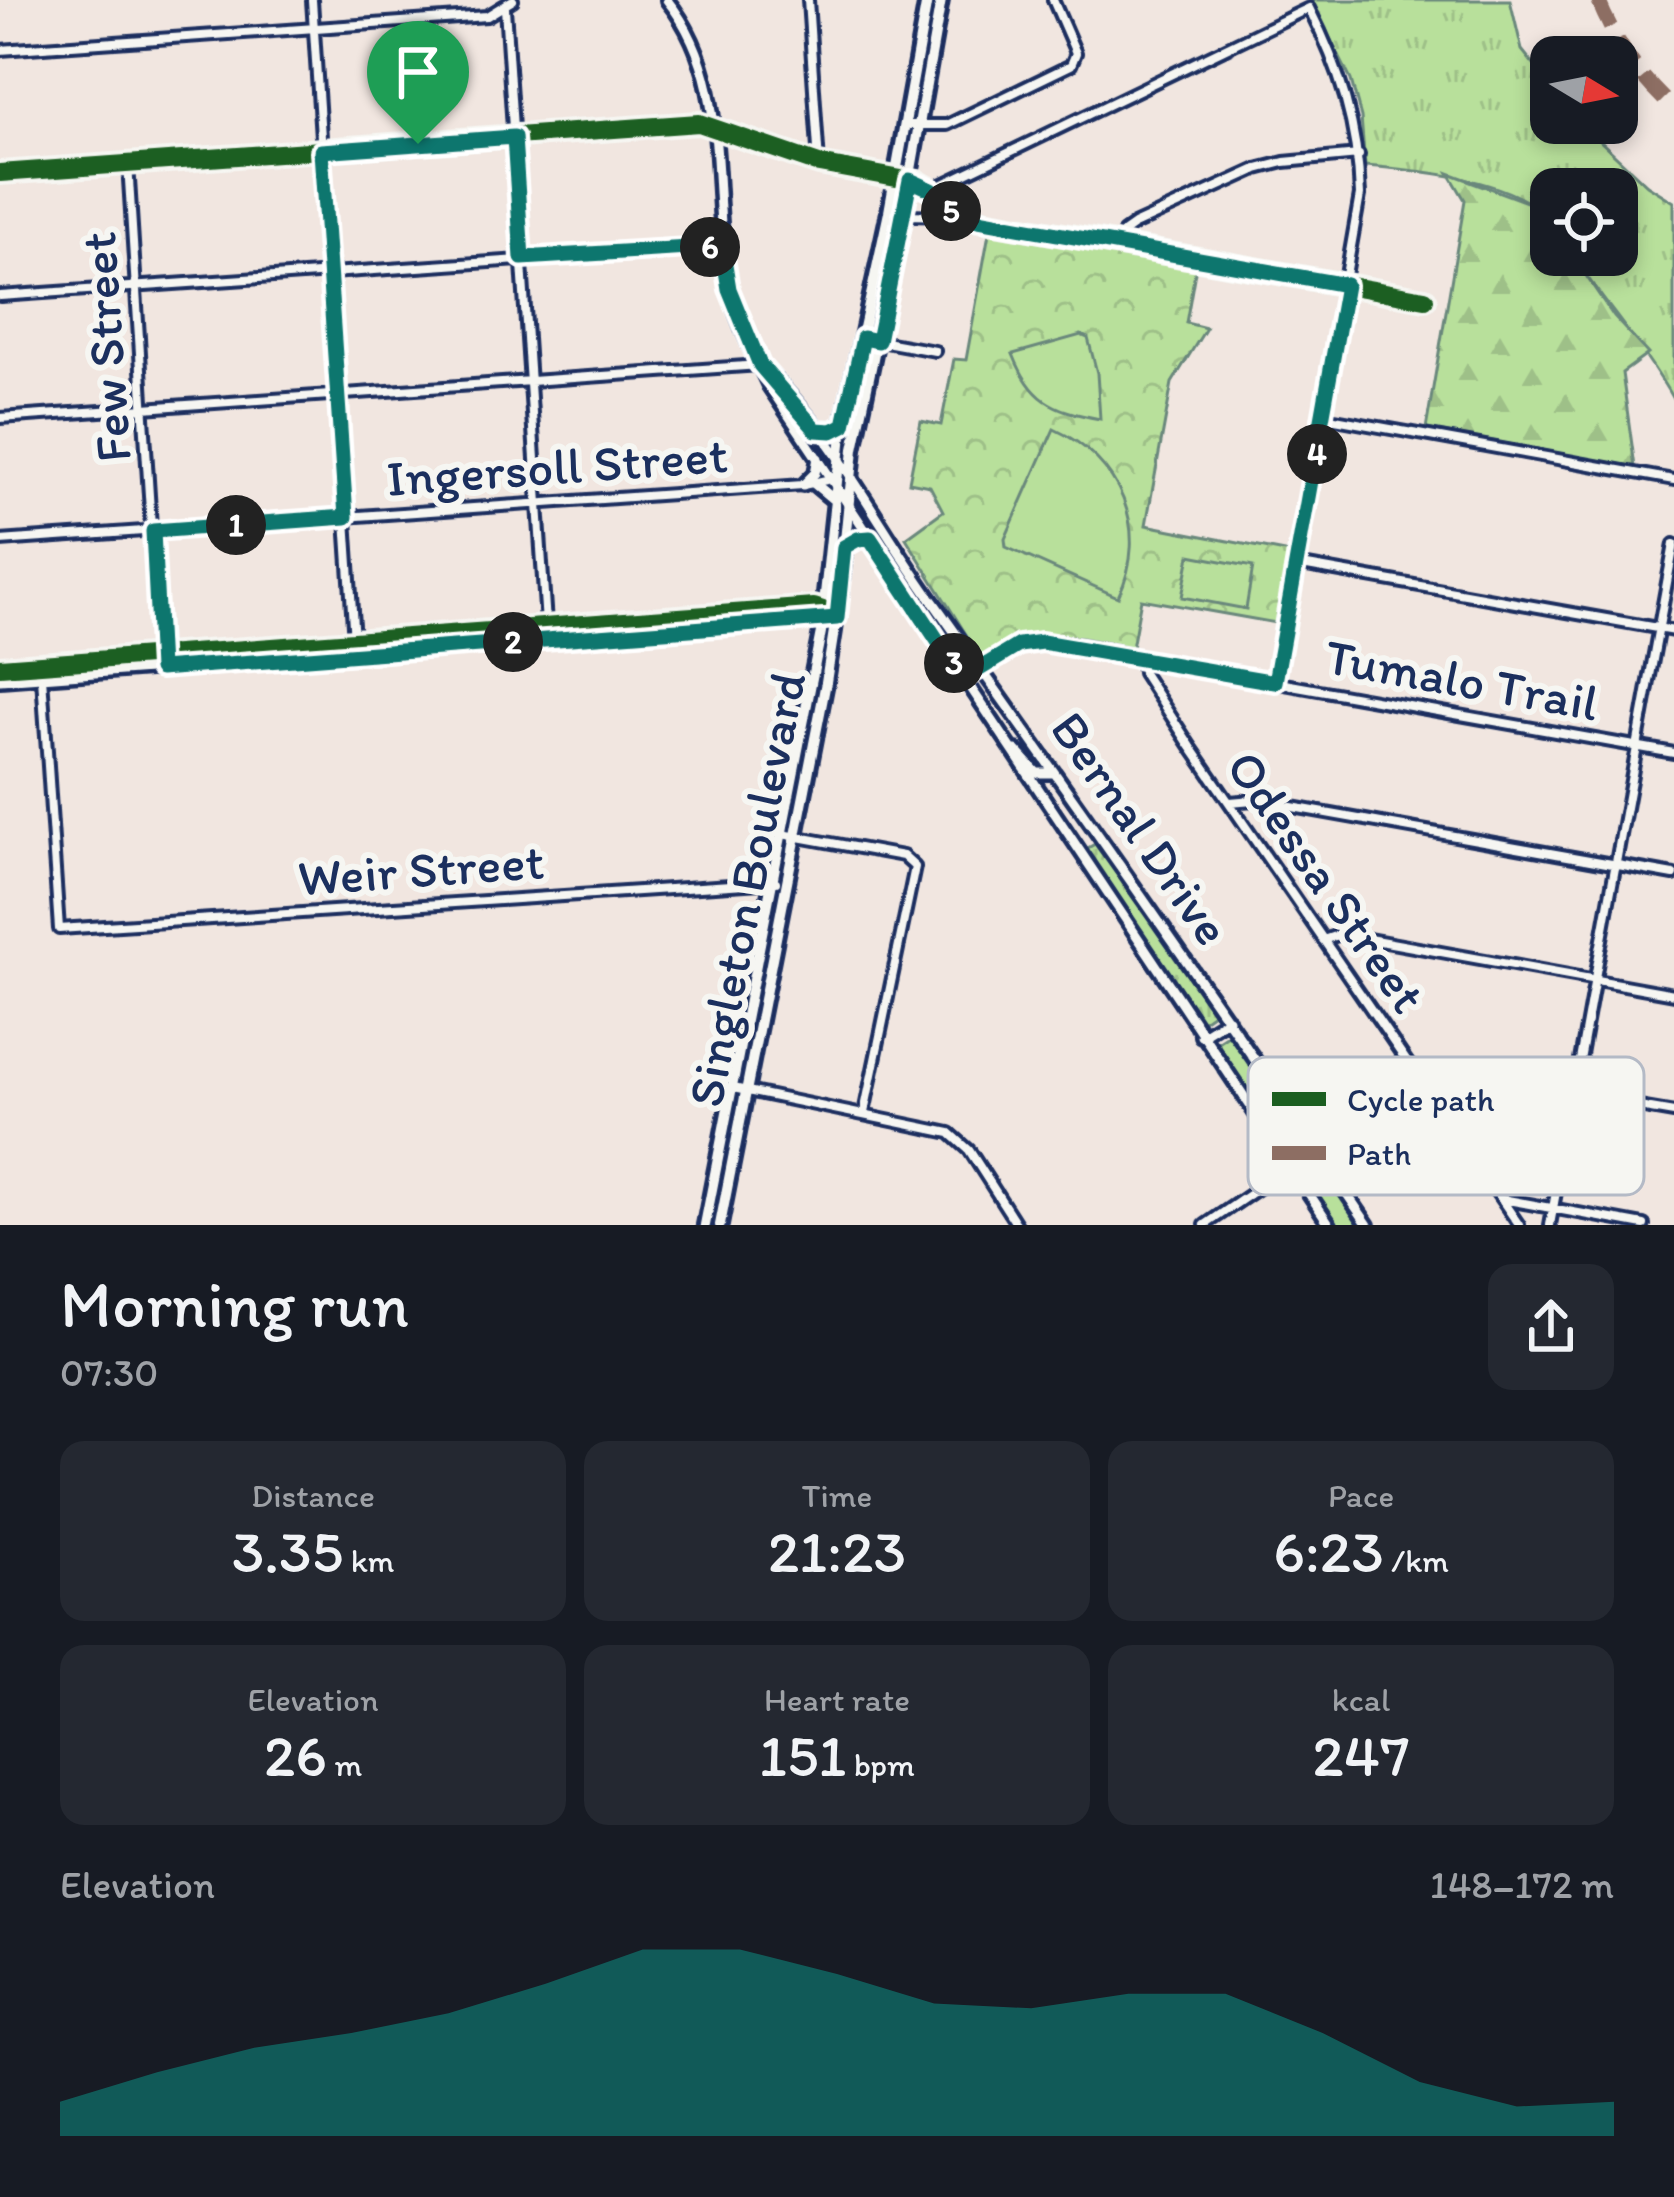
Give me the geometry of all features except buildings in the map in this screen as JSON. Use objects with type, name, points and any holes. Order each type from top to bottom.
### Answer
[{"type":"main road","name":"Singleton Boulevard","points":[[705,1225],[823,615],[833,482],[896,176],[926,0]]},
{"type":"main road","name":"Singleton Boulevard","points":[[720,1225],[837,618],[850,478],[904,214],[941,0]]},
{"type":"main road","points":[[816,430],[832,431],[844,425]]},
{"type":"main road","points":[[809,484],[833,499]]},
{"type":"main road","points":[[844,547],[870,538]]},
{"type":"main road","points":[[720,1151],[734,1154]]},
{"type":"street","points":[[312,0],[354,641]]},
{"type":"street","name":"Bernal Drive","points":[[667,0],[701,59],[713,125],[729,289],[769,386],[1248,1105]]},
{"type":"street","points":[[808,0],[819,164]]},
{"type":"street","points":[[904,124],[947,125],[1071,65],[1076,53],[1053,0]]},
{"type":"street","points":[[0,50],[487,16],[509,4],[548,639]]},
{"type":"street","points":[[932,190],[1310,8],[1335,58],[1359,155],[1360,195],[1275,682]]},
{"type":"street","points":[[0,173],[699,123],[819,164],[910,180],[932,190],[956,216]]},
{"type":"street","points":[[1120,245],[1124,232],[1134,225],[1235,177],[1284,162],[1359,155]]},
{"type":"street","name":"Few Street","points":[[128,164],[160,669]]},
{"type":"street","points":[[904,214],[956,216],[1425,299]]},
{"type":"street","points":[[0,296],[722,246]]},
{"type":"street","points":[[863,338],[934,351]]},
{"type":"street","points":[[0,418],[760,365]]},
{"type":"street","name":"Bernal Drive","points":[[760,365],[838,460],[1254,1057]]},
{"type":"street","points":[[1324,417],[1674,480]]},
{"type":"street","points":[[809,484],[818,458]]},
{"type":"street","name":"Ingersoll Street","points":[[0,541],[833,482]]},
{"type":"street","points":[[1581,1057],[1674,544]]},
{"type":"street","points":[[1296,564],[1674,631]]},
{"type":"street","points":[[0,680],[823,615]]},
{"type":"street","points":[[0,667],[547,626],[837,618]]},
{"type":"street","points":[[418,637],[418,650]]},
{"type":"street","points":[[391,639],[392,652]]},
{"type":"street","name":"Tumalo Trail","points":[[963,679],[1019,645],[1042,642],[1674,753]]},
{"type":"street","points":[[248,649],[249,662]]},
{"type":"street","name":"Odessa Street","points":[[1142,659],[1143,673],[1228,802],[1405,1057]]},
{"type":"street","name":"Weir Street","points":[[42,677],[59,929],[788,883]]},
{"type":"street","points":[[1006,744],[1037,773],[1053,773]]},
{"type":"street","points":[[1228,802],[1253,800],[1674,875]]},
{"type":"street","points":[[1072,840],[1092,826]]},
{"type":"street","points":[[782,834],[913,861],[916,875],[864,1113]]},
{"type":"street","points":[[1323,940],[1341,934],[1674,994]]},
{"type":"street","points":[[1201,1036],[1228,1019]]},
{"type":"street","points":[[733,1088],[950,1133],[969,1150],[1018,1225]]},
{"type":"street","points":[[1644,1107],[1674,1113]]},
{"type":"street","points":[[1205,1225],[1248,1195]]},
{"type":"street","name":"Bernal Drive","points":[[1309,1195],[1330,1225]]},
{"type":"street","name":"Bernal Drive","points":[[1348,1195],[1368,1225]]},
{"type":"street","name":"Odessa Street","points":[[1498,1195],[1519,1225]]},
{"type":"street","points":[[1550,1225],[1555,1195]]},
{"type":"street","points":[[1501,1199],[1644,1225]]},
{"type":"green space","points":[[1311,0],[1510,0],[1522,50],[1530,60],[1530,144],[1603,144],[1629,168],[1530,168],[1530,204],[1466,179],[1365,166],[1361,117],[1351,80]]},
{"type":"green space","points":[[1449,173],[1530,203],[1530,276],[1586,276],[1614,317],[1648,354],[1622,373],[1635,467],[1426,429],[1465,200]]},
{"type":"green space","points":[[1638,177],[1674,202],[1674,401],[1587,276],[1638,276]]},
{"type":"green space","points":[[989,233],[1196,266],[1186,323],[1206,328],[1172,383],[1146,525],[1290,553],[1276,623],[1141,599],[1132,648],[1073,637],[1038,637],[982,660],[906,538],[943,511],[930,486],[909,482],[921,421],[941,425],[954,359],[966,360]]},
{"type":"green space","points":[[1081,335],[1088,338],[1097,373],[1100,419],[1068,412],[1045,400],[1027,382],[1013,354]]},
{"type":"green space","points":[[1054,429],[1096,458],[1123,499],[1131,547],[1118,597],[1006,547],[1005,539]]},
{"type":"green space","points":[[1190,555],[1253,567],[1246,609],[1182,597]]},
{"type":"green space","points":[[1095,844],[1216,1011],[1202,1021],[1166,976],[1086,849]]},
{"type":"green space","points":[[1231,1033],[1248,1058],[1248,1093],[1213,1045]]},
{"type":"green space","points":[[1316,1195],[1339,1195],[1362,1225],[1336,1225]]},
{"type":"marked path","points":[[1598,0],[1630,59],[1674,109]]},
{"type":"cycle path","points":[[0,173],[699,123],[819,164],[918,182],[956,216],[1425,299]]},
{"type":"cycle path","points":[[0,667],[814,607],[823,610]]},
{"type":"route","points":[[514,137],[522,258],[722,246],[729,289],[760,365],[816,430],[832,431],[844,425],[863,338],[878,341],[910,180],[932,190],[956,216],[1346,285],[1275,682],[1042,642],[1019,645],[963,679],[870,538],[844,547],[837,618],[160,669],[153,531],[346,517],[321,151],[418,144],[514,137]]}]
